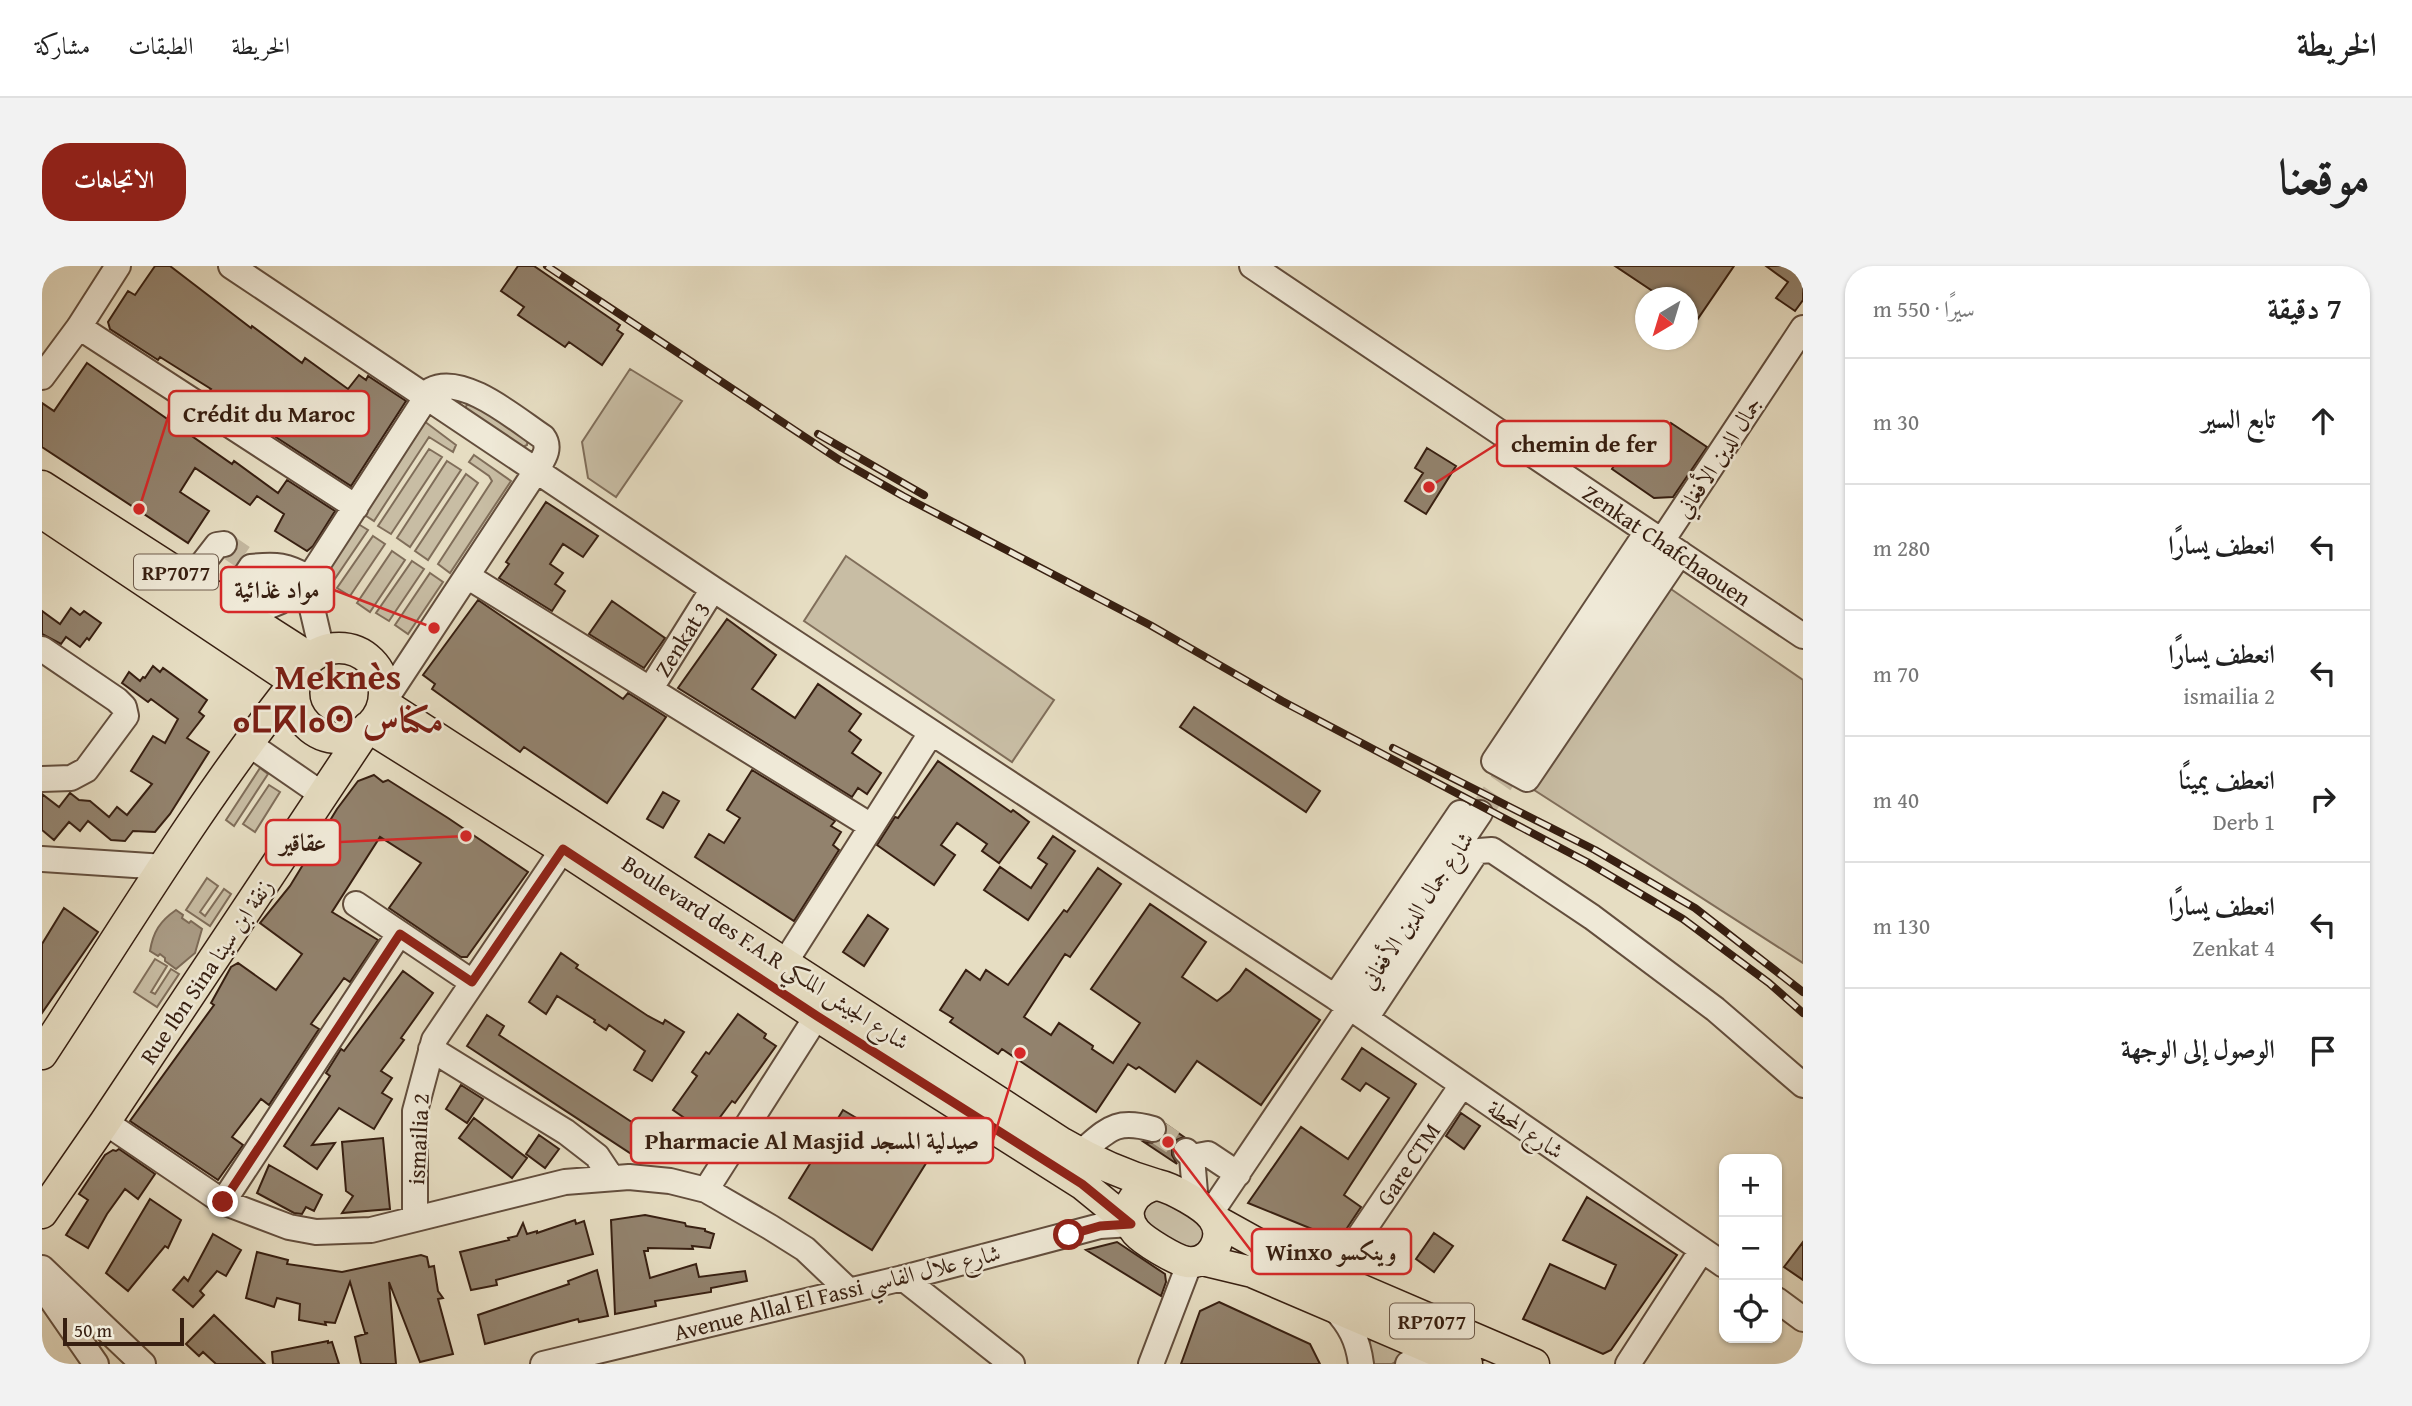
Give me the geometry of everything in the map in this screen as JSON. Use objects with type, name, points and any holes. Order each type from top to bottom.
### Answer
[{"type":"main road","name":"RP7077","points":[[42,486],[235,611],[309,664]]},
{"type":"main road","name":"RP7077","points":[[42,513],[309,664]]},
{"type":"main road","name":"RP7077","points":[[309,664],[334,648],[362,654],[373,663],[384,689],[375,715]]},
{"type":"main road","points":[[309,664],[294,696],[304,722],[315,731],[342,738],[356,735],[375,715]]},
{"type":"main road","points":[[42,1054],[164,867],[249,744],[309,664]]},
{"type":"main road","name":"Rue Ibn Sina زنقة ابن سينا","points":[[42,1213],[375,715]]},
{"type":"main road","name":"Boulevard des F.A.R شارع الجيش الملكي","points":[[375,715],[563,849],[817,1016],[1082,1184],[1131,1224],[1142,1238],[1175,1258],[1252,1272],[1456,1359]]},
{"type":"main road","name":"Boulevard des F.A.R شارع الجيش الملكي","points":[[375,715],[784,964],[1080,1153],[1128,1177],[1168,1187],[1271,1251],[1534,1364]]},
{"type":"main road","points":[[1131,1224],[1129,1215],[1133,1198],[1140,1191],[1158,1185]]},
{"type":"main road","points":[[1196,1261],[1215,1248],[1219,1239],[1207,1213]]},
{"type":"street","points":[[42,377],[79,327],[118,266]]},
{"type":"street","name":"شارع المحطة","points":[[231,266],[426,399],[1351,1008],[1719,1262]]},
{"type":"street","name":"Zenkat Chafchaouen","points":[[1252,266],[1803,636]]},
{"type":"street","points":[[79,327],[356,507]]},
{"type":"street","name":"جمال الدين الأفغاني","points":[[1516,761],[1803,328]]},
{"type":"street","points":[[239,556],[235,611],[281,601],[307,581],[426,399]]},
{"type":"street","name":"Rue Ibn Sina زنقة ابن سينا","points":[[375,715],[536,471]]},
{"type":"street","points":[[1663,542],[1527,779],[1494,761],[1663,542]]},
{"type":"street","points":[[189,581],[217,545],[239,556],[269,565],[289,566],[307,581],[309,664]]},
{"type":"street","points":[[467,576],[871,826]]},
{"type":"street","name":"Zenkat 3","points":[[651,688],[713,589]]},
{"type":"street","points":[[42,779],[71,778],[86,770],[126,716],[124,707],[117,700],[46,660]]},
{"type":"street","points":[[784,964],[931,733]]},
{"type":"street","points":[[249,744],[323,795]]},
{"type":"street","name":"شارع جمال الدين الأفغاني","points":[[1351,1008],[1470,813]]},
{"type":"street","name":"ismailia 2","points":[[415,1218],[415,1111],[431,1049],[472,982],[563,849]]},
{"type":"street","points":[[1207,1213],[1238,1174],[1351,1008],[1474,855],[1484,849],[1492,850],[1592,917],[1715,1009],[1803,1085]]},
{"type":"street","points":[[42,859],[164,867]]},
{"type":"street","points":[[356,904],[472,982]]},
{"type":"street","points":[[223,1202],[400,934]]},
{"type":"street","points":[[706,1190],[817,1016]]},
{"type":"street","points":[[431,1049],[566,1132],[597,1156],[611,1177]]},
{"type":"street","name":"Gare CTM","points":[[1331,1278],[1462,1085]]},
{"type":"street","points":[[105,1122],[223,1202],[289,1227],[316,1232],[371,1230],[565,1182],[611,1177],[670,1181],[706,1190],[805,1249],[848,1290]]},
{"type":"street","points":[[1080,1153],[1115,1126],[1132,1123],[1153,1129]]},
{"type":"street","points":[[1207,1213],[1189,1154],[1208,1154],[1238,1174]]},
{"type":"street","name":"Avenue Allal El Fassi شارع علال الفاسي","points":[[543,1364],[903,1278],[1100,1226],[1131,1224]]},
{"type":"street","points":[[1628,1364],[1702,1250]]},
{"type":"street","points":[[1151,1364],[1196,1261]]},
{"type":"street","points":[[42,1268],[143,1364]]},
{"type":"street","points":[[903,1278],[1012,1364]]},
{"type":"street","points":[[42,1286],[96,1364]]},
{"type":"street","points":[[1782,1304],[1803,1319]]},
{"type":"street","points":[[1334,1308],[1350,1325],[1361,1364]]},
{"type":"street","points":[[1408,1364],[1429,1357],[1456,1359]]},
{"type":"shaded area","points":[[630,369],[682,401],[616,497],[588,478],[582,442]]},
{"type":"shaded area","points":[[470,401],[528,437],[527,445],[523,447],[464,409]]},
{"type":"shaded area","points":[[420,418],[456,445],[453,452],[429,437],[374,521],[360,512]]},
{"type":"shaded area","points":[[429,449],[442,457],[391,534],[378,526]]},
{"type":"shaded area","points":[[474,455],[511,481],[450,573],[438,564],[492,481],[469,462]]},
{"type":"shaded area","points":[[447,461],[461,470],[410,547],[397,538]]},
{"type":"shaded area","points":[[466,474],[478,483],[428,560],[415,551]]},
{"type":"shaded area","points":[[355,522],[368,530],[332,583],[320,574]]},
{"type":"shaded area","points":[[373,536],[385,544],[350,596],[337,588]]},
{"type":"shaded area","points":[[392,551],[405,560],[370,612],[357,603]]},
{"type":"shaded area","points":[[846,556],[1054,700],[1012,762],[804,621]]},
{"type":"shaded area","points":[[412,561],[424,569],[389,621],[376,613]]},
{"type":"shaded area","points":[[430,573],[443,582],[408,634],[395,625]]},
{"type":"shaded area","points":[[1668,587],[1803,680],[1803,963],[1531,788]]},
{"type":"shaded area","points":[[260,768],[268,774],[234,826],[226,820]]},
{"type":"shaded area","points":[[269,785],[280,792],[255,832],[243,824]]},
{"type":"shaded area","points":[[207,878],[218,886],[200,912],[205,916],[224,889],[231,894],[210,926],[186,910]]},
{"type":"shaded area","points":[[176,910],[183,915],[182,918],[202,929],[195,953],[176,969],[160,954],[158,956],[150,951],[158,928]]},
{"type":"shaded area","points":[[155,959],[167,966],[151,992],[155,994],[171,969],[179,974],[157,1007],[134,992]]},
{"type":"shaded area","points":[[1157,1199],[1169,1202],[1202,1224],[1204,1236],[1196,1246],[1173,1241],[1148,1222],[1144,1215],[1146,1207]]},
{"type":"shaded area","points":[[1372,1338],[1405,1352],[1403,1358],[1392,1364],[1371,1364],[1369,1343]]},
{"type":"building","points":[[155,266],[170,266],[251,328],[252,326],[302,363],[305,358],[348,389],[359,375],[366,380],[368,376],[406,401],[351,486],[208,393],[211,389],[160,357],[158,360],[110,329],[108,322],[128,291],[135,295]]},
{"type":"building","points":[[518,266],[534,266],[620,325],[617,330],[623,334],[602,365],[569,342],[565,347],[518,315],[524,307],[501,291]]},
{"type":"building","points":[[1615,266],[1734,266],[1698,319],[1698,287],[1646,287]]},
{"type":"building","points":[[1766,266],[1803,266],[1803,300],[1795,311],[1776,298],[1788,282]]},
{"type":"building","points":[[87,363],[278,493],[287,480],[335,511],[313,546],[307,551],[275,531],[284,514],[257,496],[250,505],[195,468],[180,492],[209,511],[188,543],[42,447],[42,403],[54,411]]},
{"type":"building","points":[[1671,423],[1707,447],[1673,497],[1654,498],[1612,469],[1638,427],[1661,442]]},
{"type":"building","points":[[1427,448],[1456,466],[1426,514],[1405,501],[1423,473],[1415,468]]},
{"type":"building","points":[[546,502],[598,536],[583,557],[563,544],[550,564],[563,573],[555,584],[565,591],[552,611],[499,578],[509,564],[506,562]]},
{"type":"building","points":[[478,600],[623,699],[628,693],[666,717],[607,803],[524,747],[520,752],[432,689],[435,684],[423,675]]},
{"type":"building","points":[[612,601],[665,638],[644,668],[589,634]]},
{"type":"building","points":[[71,608],[80,615],[84,611],[101,623],[89,640],[87,638],[80,647],[66,637],[61,644],[42,634],[42,611],[60,624]]},
{"type":"building","points":[[727,619],[776,655],[752,689],[795,718],[818,684],[861,714],[849,731],[861,740],[852,753],[881,773],[867,794],[858,788],[852,797],[678,688]]},
{"type":"building","points":[[153,666],[160,672],[163,668],[207,700],[199,712],[204,716],[187,738],[209,752],[170,814],[155,832],[133,831],[125,841],[111,840],[88,821],[80,831],[69,822],[54,840],[42,830],[42,794],[59,807],[70,793],[79,800],[90,801],[109,817],[117,807],[127,815],[152,784],[131,771],[153,736],[165,743],[178,719],[151,699],[148,702],[122,683],[129,672],[140,681]]},
{"type":"building","points":[[1194,707],[1320,791],[1306,812],[1180,727]]},
{"type":"building","points":[[938,761],[1029,822],[999,863],[982,851],[987,844],[957,823],[941,845],[955,855],[934,885],[877,845]]},
{"type":"building","points":[[752,770],[835,821],[831,826],[841,832],[833,845],[839,850],[794,921],[695,857],[709,834],[724,843],[740,818],[727,810]]},
{"type":"building","points":[[374,775],[383,782],[388,780],[528,872],[467,957],[461,957],[389,908],[421,863],[380,837],[332,912],[378,940],[350,982],[344,978],[311,1024],[319,1029],[269,1105],[261,1099],[232,1137],[243,1145],[218,1180],[130,1121],[214,1005],[211,1003],[231,967],[238,963],[276,990],[302,954],[260,923],[290,886],[337,809],[358,781]]},
{"type":"building","points":[[663,792],[679,801],[663,828],[647,819]]},
{"type":"building","points":[[1053,836],[1075,851],[1028,920],[984,890],[1000,867],[1031,888],[1047,864],[1038,858]]},
{"type":"building","points":[[1098,868],[1121,884],[1070,957],[1065,954],[1024,1017],[1051,1035],[1059,1023],[1113,1063],[1140,1023],[1091,989],[1150,904],[1206,942],[1182,977],[1217,1001],[1230,991],[1246,969],[1320,1020],[1261,1105],[1197,1061],[1175,1092],[1139,1067],[1136,1069],[1128,1064],[1096,1112],[1002,1049],[998,1054],[950,1022],[953,1018],[940,1010],[966,970],[980,980],[986,970],[1008,985],[1064,910],[1067,912]]},
{"type":"building","points":[[64,908],[98,932],[42,1013],[42,944]]},
{"type":"building","points":[[868,915],[888,929],[864,966],[843,952]]},
{"type":"building","points":[[561,953],[578,965],[576,968],[648,1016],[663,1024],[665,1020],[684,1032],[652,1081],[634,1070],[645,1051],[609,1025],[606,1030],[557,996],[546,1014],[529,1002]]},
{"type":"building","points":[[403,971],[433,993],[381,1071],[392,1078],[382,1093],[392,1099],[374,1129],[339,1108],[312,1145],[335,1143],[317,1169],[284,1146],[330,1076],[326,1073],[341,1049],[344,1051]]},
{"type":"building","points":[[738,1014],[766,1034],[764,1038],[776,1046],[735,1103],[732,1101],[715,1124],[726,1131],[719,1142],[673,1110],[697,1076],[692,1072],[706,1052],[709,1054]]},
{"type":"building","points":[[487,1015],[504,1026],[499,1035],[650,1134],[636,1157],[467,1046]]},
{"type":"building","points":[[1362,1048],[1416,1084],[1344,1195],[1361,1207],[1339,1240],[1248,1203],[1301,1127],[1348,1159],[1389,1098],[1366,1083],[1360,1091],[1342,1079]]},
{"type":"building","points":[[461,1085],[483,1099],[467,1123],[446,1109]]},
{"type":"building","points":[[843,1110],[928,1160],[872,1250],[789,1198]]},
{"type":"building","points":[[1461,1113],[1480,1126],[1464,1149],[1446,1136]]},
{"type":"building","points":[[474,1118],[527,1158],[512,1178],[459,1138]]},
{"type":"building","points":[[1167,1125],[1184,1137],[1176,1140],[1172,1148],[1177,1164],[1144,1142],[1157,1143],[1163,1140]]},
{"type":"building","points":[[539,1135],[559,1149],[545,1168],[526,1154]]},
{"type":"building","points":[[383,1138],[390,1209],[342,1213],[353,1196],[346,1191],[342,1142]]},
{"type":"building","points":[[119,1149],[155,1174],[138,1199],[125,1189],[88,1248],[66,1235],[88,1200],[79,1194],[105,1155]]},
{"type":"building","points":[[269,1165],[322,1195],[314,1211],[306,1207],[302,1214],[294,1213],[257,1193]]},
{"type":"building","points":[[1587,1197],[1677,1255],[1611,1350],[1603,1354],[1523,1319],[1550,1264],[1605,1289],[1616,1265],[1563,1240]]},
{"type":"building","points":[[150,1199],[181,1220],[168,1248],[165,1246],[128,1291],[106,1273]]},
{"type":"building","points":[[645,1215],[685,1223],[686,1226],[705,1229],[714,1234],[710,1248],[648,1248],[648,1251],[644,1251],[650,1278],[696,1264],[699,1277],[745,1271],[747,1281],[711,1288],[711,1292],[655,1301],[656,1306],[615,1314],[611,1220]]},
{"type":"building","points":[[575,1220],[576,1224],[584,1221],[593,1254],[496,1280],[497,1285],[471,1290],[460,1252],[509,1240],[508,1238],[517,1236],[523,1223],[527,1234]]},
{"type":"building","points":[[1434,1233],[1453,1246],[1434,1272],[1416,1259]]},
{"type":"building","points":[[213,1234],[241,1250],[226,1276],[217,1271],[200,1291],[204,1295],[193,1307],[173,1290],[184,1277],[188,1281]]},
{"type":"building","points":[[1117,1242],[1165,1274],[1166,1282],[1161,1296],[1086,1250]]},
{"type":"building","points":[[1803,1242],[1803,1280],[1784,1267]]},
{"type":"building","points":[[257,1252],[288,1260],[287,1264],[342,1272],[421,1255],[427,1257],[429,1267],[434,1266],[438,1291],[443,1298],[438,1299],[453,1354],[420,1362],[389,1282],[396,1364],[361,1364],[355,1337],[368,1333],[365,1333],[350,1282],[335,1323],[325,1322],[326,1325],[299,1320],[300,1304],[277,1298],[274,1307],[246,1298]]},
{"type":"building","points":[[597,1270],[608,1316],[579,1322],[578,1319],[485,1344],[478,1315],[569,1284],[568,1281]]},
{"type":"building","points":[[1219,1302],[1310,1344],[1320,1364],[1181,1364],[1200,1311]]},
{"type":"building","points":[[214,1315],[265,1364],[216,1364],[203,1352],[199,1356],[186,1344]]},
{"type":"building","points":[[332,1342],[339,1364],[273,1364],[272,1352]]},
{"type":"tunnel","points":[[224,544],[243,557]]},
{"type":"tunnel","points":[[1480,813],[1516,761]]},
{"type":"tunnel","points":[[1153,1129],[1186,1151]]},
{"type":"railway","points":[[547,266],[838,459],[903,496],[1150,625],[1282,701],[1587,862],[1683,919],[1769,983],[1803,1013]]},
{"type":"railway","points":[[818,434],[924,495]]},
{"type":"railway","points":[[1393,748],[1595,850],[1695,908],[1803,992]]},
{"type":"place","name":"chemin de fer","points":[[1429,487]]},
{"type":"place","name":"Crédit du Maroc","points":[[139,509]]},
{"type":"place","name":"مواد غذائية","points":[[434,628]]},
{"type":"place","name":"عقاقير","points":[[466,836]]},
{"type":"place","name":"Pharmacie Al Masjid صيدلية المسجد","points":[[1020,1053]]},
{"type":"place","name":"Winxo وينكسو","points":[[1168,1142]]},
{"type":"district","name":"Meknès ⴰⵎⴽⵏⴰⵙ مكناس","points":[[338,696]]},
{"type":"route","points":[[223,1202],[400,934],[472,982],[563,849],[817,1016],[1082,1184],[1131,1224],[1100,1226],[1069,1235]]}]
